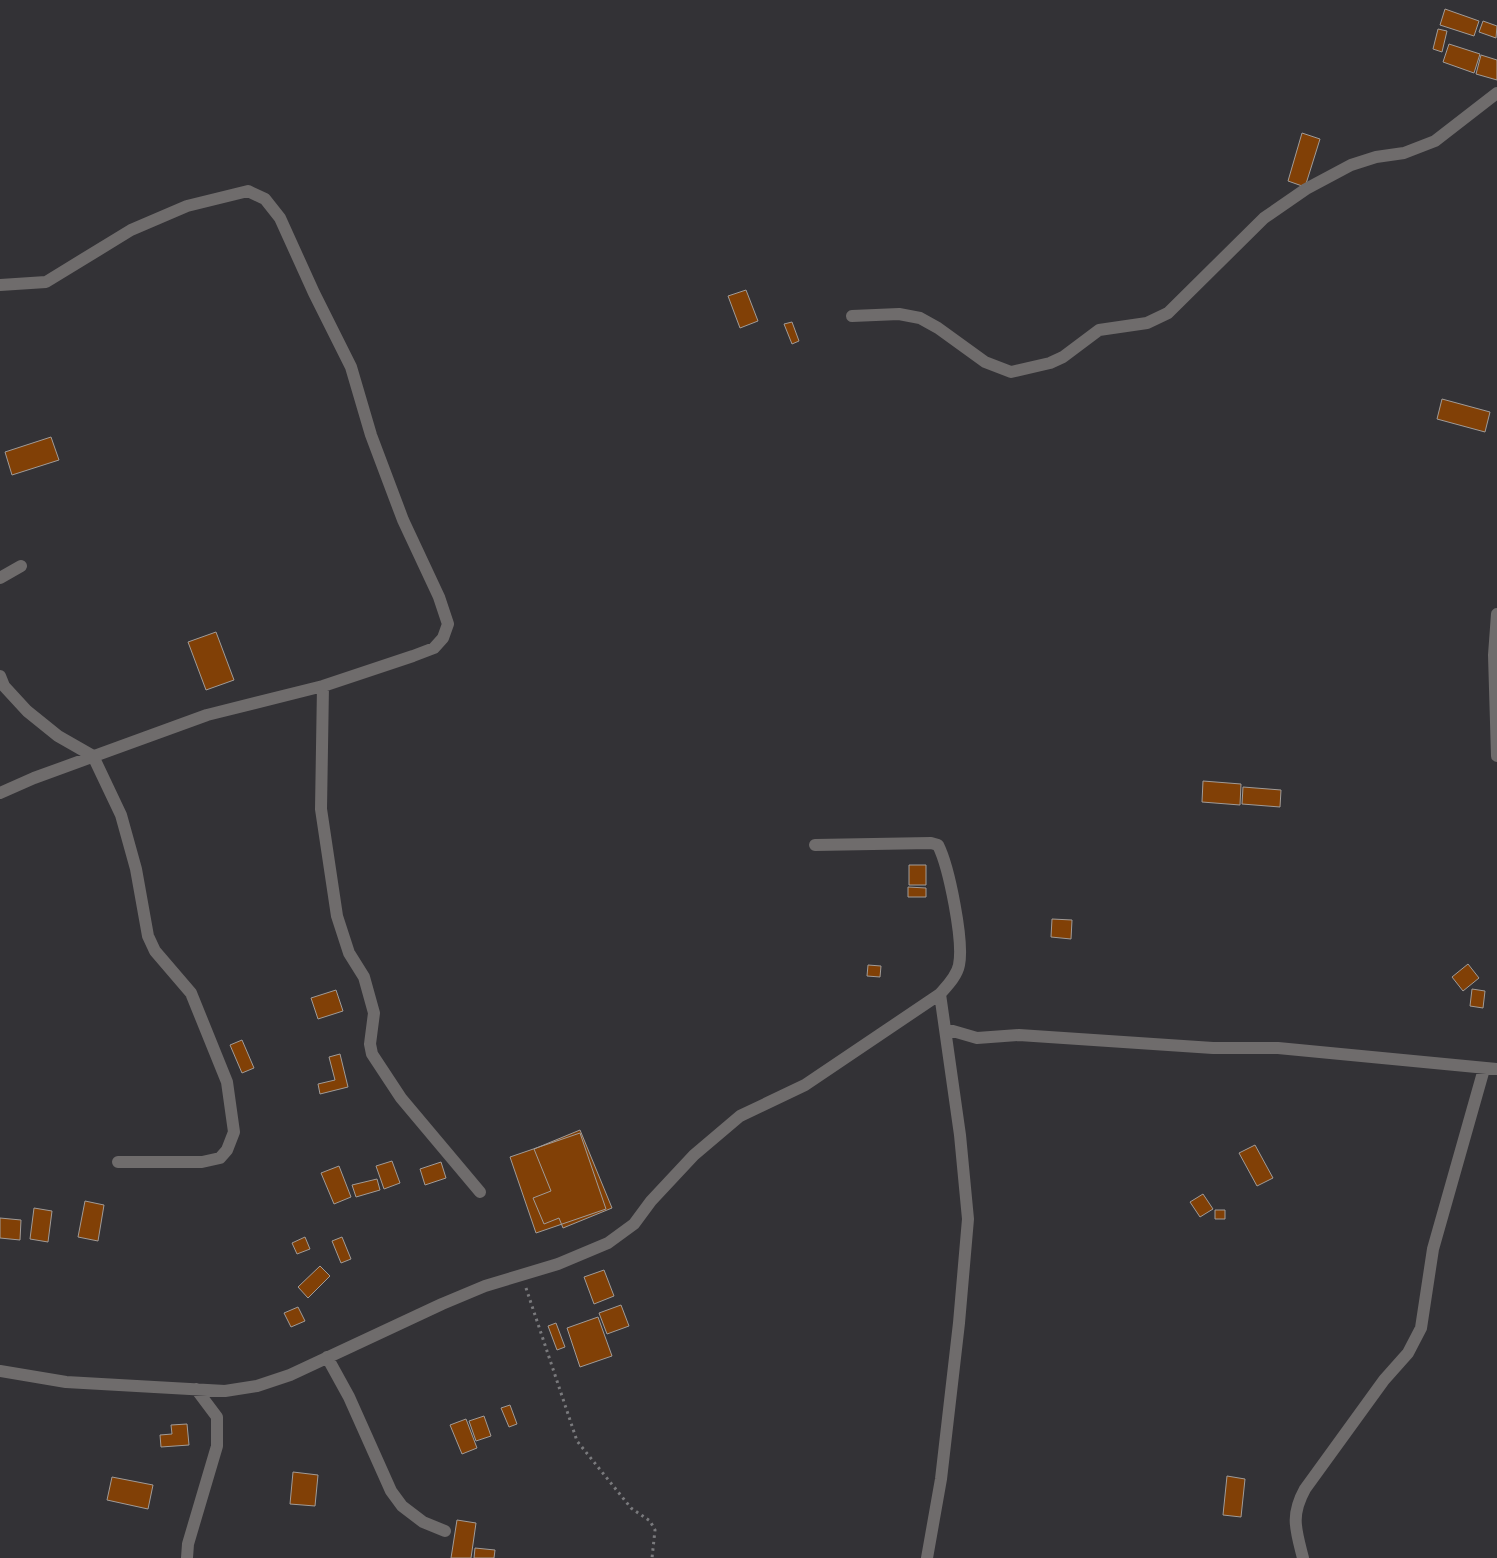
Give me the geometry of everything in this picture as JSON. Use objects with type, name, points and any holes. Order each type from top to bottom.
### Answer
[{"type":"street","points":[[852,316],[899,314],[920,318],[938,328],[984,362],[1010,372],[1050,363],[1063,357],[1099,330],[1147,323],[1168,313],[1264,218],[1306,189],[1351,165],[1376,157],[1404,152],[1435,141],[1497,93]]},
{"type":"street","points":[[0,285],[46,282],[131,230],[187,206],[248,191],[265,199],[280,218],[314,293],[351,367],[371,436],[403,520],[439,597],[448,624],[444,638],[434,648],[323,686],[207,715],[93,756],[0,793]]},
{"type":"street","points":[[0,578],[21,566]]},
{"type":"street","points":[[1497,614],[1494,655],[1497,756]]},
{"type":"street","points":[[0,676],[4,686],[27,711],[58,736],[93,756],[120,815],[136,869],[148,936],[155,951],[174,972],[194,1001],[227,1082],[234,1132],[227,1150],[220,1158],[202,1162],[118,1162]]},
{"type":"street","points":[[323,686],[320,809],[337,916],[349,953],[364,977],[374,1013],[370,1044],[372,1054],[401,1098],[480,1192]]},
{"type":"street","points":[[0,1371],[66,1382],[224,1392],[257,1386],[290,1375],[485,1286],[522,1276],[608,1243],[634,1224],[651,1201],[694,1155],[740,1116],[805,1085],[940,994],[951,982],[959,966],[959,942],[955,905],[938,845],[931,843],[815,845]]},
{"type":"street","points":[[927,1558],[942,1469],[959,1323],[968,1219],[960,1135],[940,994]]},
{"type":"street","points":[[946,1029],[977,1038],[1019,1035],[1212,1048],[1278,1048],[1497,1069]]},
{"type":"street","points":[[1303,1558],[1295,1527],[1296,1505],[1305,1489],[1384,1380],[1408,1353],[1421,1328],[1433,1249],[1484,1069]]},
{"type":"street","points":[[327,1357],[349,1398],[391,1491],[402,1506],[423,1522],[445,1532]]},
{"type":"street","points":[[188,1558],[188,1544],[217,1446],[218,1417],[196,1389]]},
{"type":"path","points":[[522,1276],[577,1440],[631,1508],[650,1521],[655,1530],[652,1558]]},
{"type":"building","points":[[1445,9],[1479,21],[1474,36],[1440,25]]},
{"type":"building","points":[[1483,21],[1497,26],[1496,38],[1479,32]]},
{"type":"building","points":[[1438,29],[1447,31],[1442,52],[1433,49]]},
{"type":"building","points":[[1449,44],[1480,54],[1474,73],[1443,62]]},
{"type":"building","points":[[1481,55],[1497,60],[1497,80],[1476,74]]},
{"type":"building","points":[[1302,133],[1320,139],[1305,187],[1288,181]]},
{"type":"building","points":[[746,290],[758,321],[740,328],[728,296]]},
{"type":"building","points":[[792,322],[799,341],[792,344],[784,324]]},
{"type":"building","points":[[1442,399],[1490,412],[1485,432],[1437,419]]},
{"type":"building","points":[[51,437],[59,460],[12,475],[5,452]]},
{"type":"building","points":[[216,632],[234,680],[206,690],[188,642]]},
{"type":"building","points":[[1203,781],[1241,784],[1240,805],[1202,802]]},
{"type":"building","points":[[1243,787],[1281,790],[1280,807],[1242,804]]},
{"type":"building","points":[[909,865],[926,865],[926,885],[909,885]]},
{"type":"building","points":[[908,887],[926,888],[926,897],[908,897]]},
{"type":"building","points":[[1052,919],[1072,920],[1071,939],[1051,937]]},
{"type":"building","points":[[1468,964],[1479,978],[1463,991],[1452,977]]},
{"type":"building","points":[[868,965],[881,966],[880,977],[867,976]]},
{"type":"building","points":[[1472,989],[1485,991],[1483,1008],[1470,1006]]},
{"type":"building","points":[[336,990],[343,1011],[318,1019],[311,998]]},
{"type":"building","points":[[242,1040],[254,1068],[242,1073],[230,1045]]},
{"type":"building","points":[[340,1054],[348,1087],[320,1094],[318,1084],[335,1080],[329,1057]]},
{"type":"building","points":[[580,1130],[612,1208],[563,1228],[559,1218],[544,1224],[533,1198],[551,1191],[534,1149]]},
{"type":"building","points":[[580,1133],[606,1209],[536,1233],[510,1157]]},
{"type":"building","points":[[1255,1145],[1273,1178],[1257,1186],[1239,1153]]},
{"type":"building","points":[[392,1161],[400,1183],[384,1189],[376,1166]]},
{"type":"building","points":[[441,1162],[446,1178],[425,1185],[420,1169]]},
{"type":"building","points":[[339,1166],[351,1197],[334,1204],[321,1173]]},
{"type":"building","points":[[377,1179],[380,1190],[356,1197],[352,1185]]},
{"type":"building","points":[[1203,1194],[1213,1209],[1200,1217],[1190,1202]]},
{"type":"building","points":[[85,1201],[104,1205],[98,1241],[78,1237]]},
{"type":"building","points":[[34,1208],[52,1211],[48,1242],[30,1239]]},
{"type":"building","points":[[1215,1210],[1225,1210],[1225,1219],[1215,1219]]},
{"type":"building","points":[[0,1218],[21,1220],[20,1240],[0,1238]]},
{"type":"building","points":[[305,1237],[310,1249],[297,1254],[292,1243]]},
{"type":"building","points":[[342,1237],[351,1259],[341,1263],[332,1241]]},
{"type":"building","points":[[320,1266],[330,1276],[308,1298],[298,1287]]},
{"type":"building","points":[[604,1270],[614,1296],[594,1304],[584,1277]]},
{"type":"building","points":[[621,1305],[629,1326],[607,1334],[599,1313]]},
{"type":"building","points":[[298,1307],[305,1321],[291,1327],[284,1313]]},
{"type":"building","points":[[598,1317],[612,1356],[580,1367],[567,1328]]},
{"type":"building","points":[[556,1323],[565,1347],[557,1350],[548,1326]]},
{"type":"building","points":[[510,1405],[517,1424],[509,1427],[501,1408]]},
{"type":"building","points":[[484,1416],[491,1436],[476,1441],[469,1421]]},
{"type":"building","points":[[466,1419],[477,1448],[462,1454],[450,1425]]},
{"type":"building","points":[[187,1424],[189,1445],[161,1447],[160,1435],[172,1434],[171,1425]]},
{"type":"building","points":[[293,1472],[318,1475],[315,1506],[290,1504]]},
{"type":"building","points":[[1227,1476],[1245,1479],[1241,1517],[1223,1515]]},
{"type":"building","points":[[112,1477],[153,1485],[148,1509],[107,1500]]},
{"type":"building","points":[[457,1520],[476,1523],[471,1558],[451,1558]]},
{"type":"building","points":[[475,1548],[495,1550],[494,1558],[474,1558]]}]
